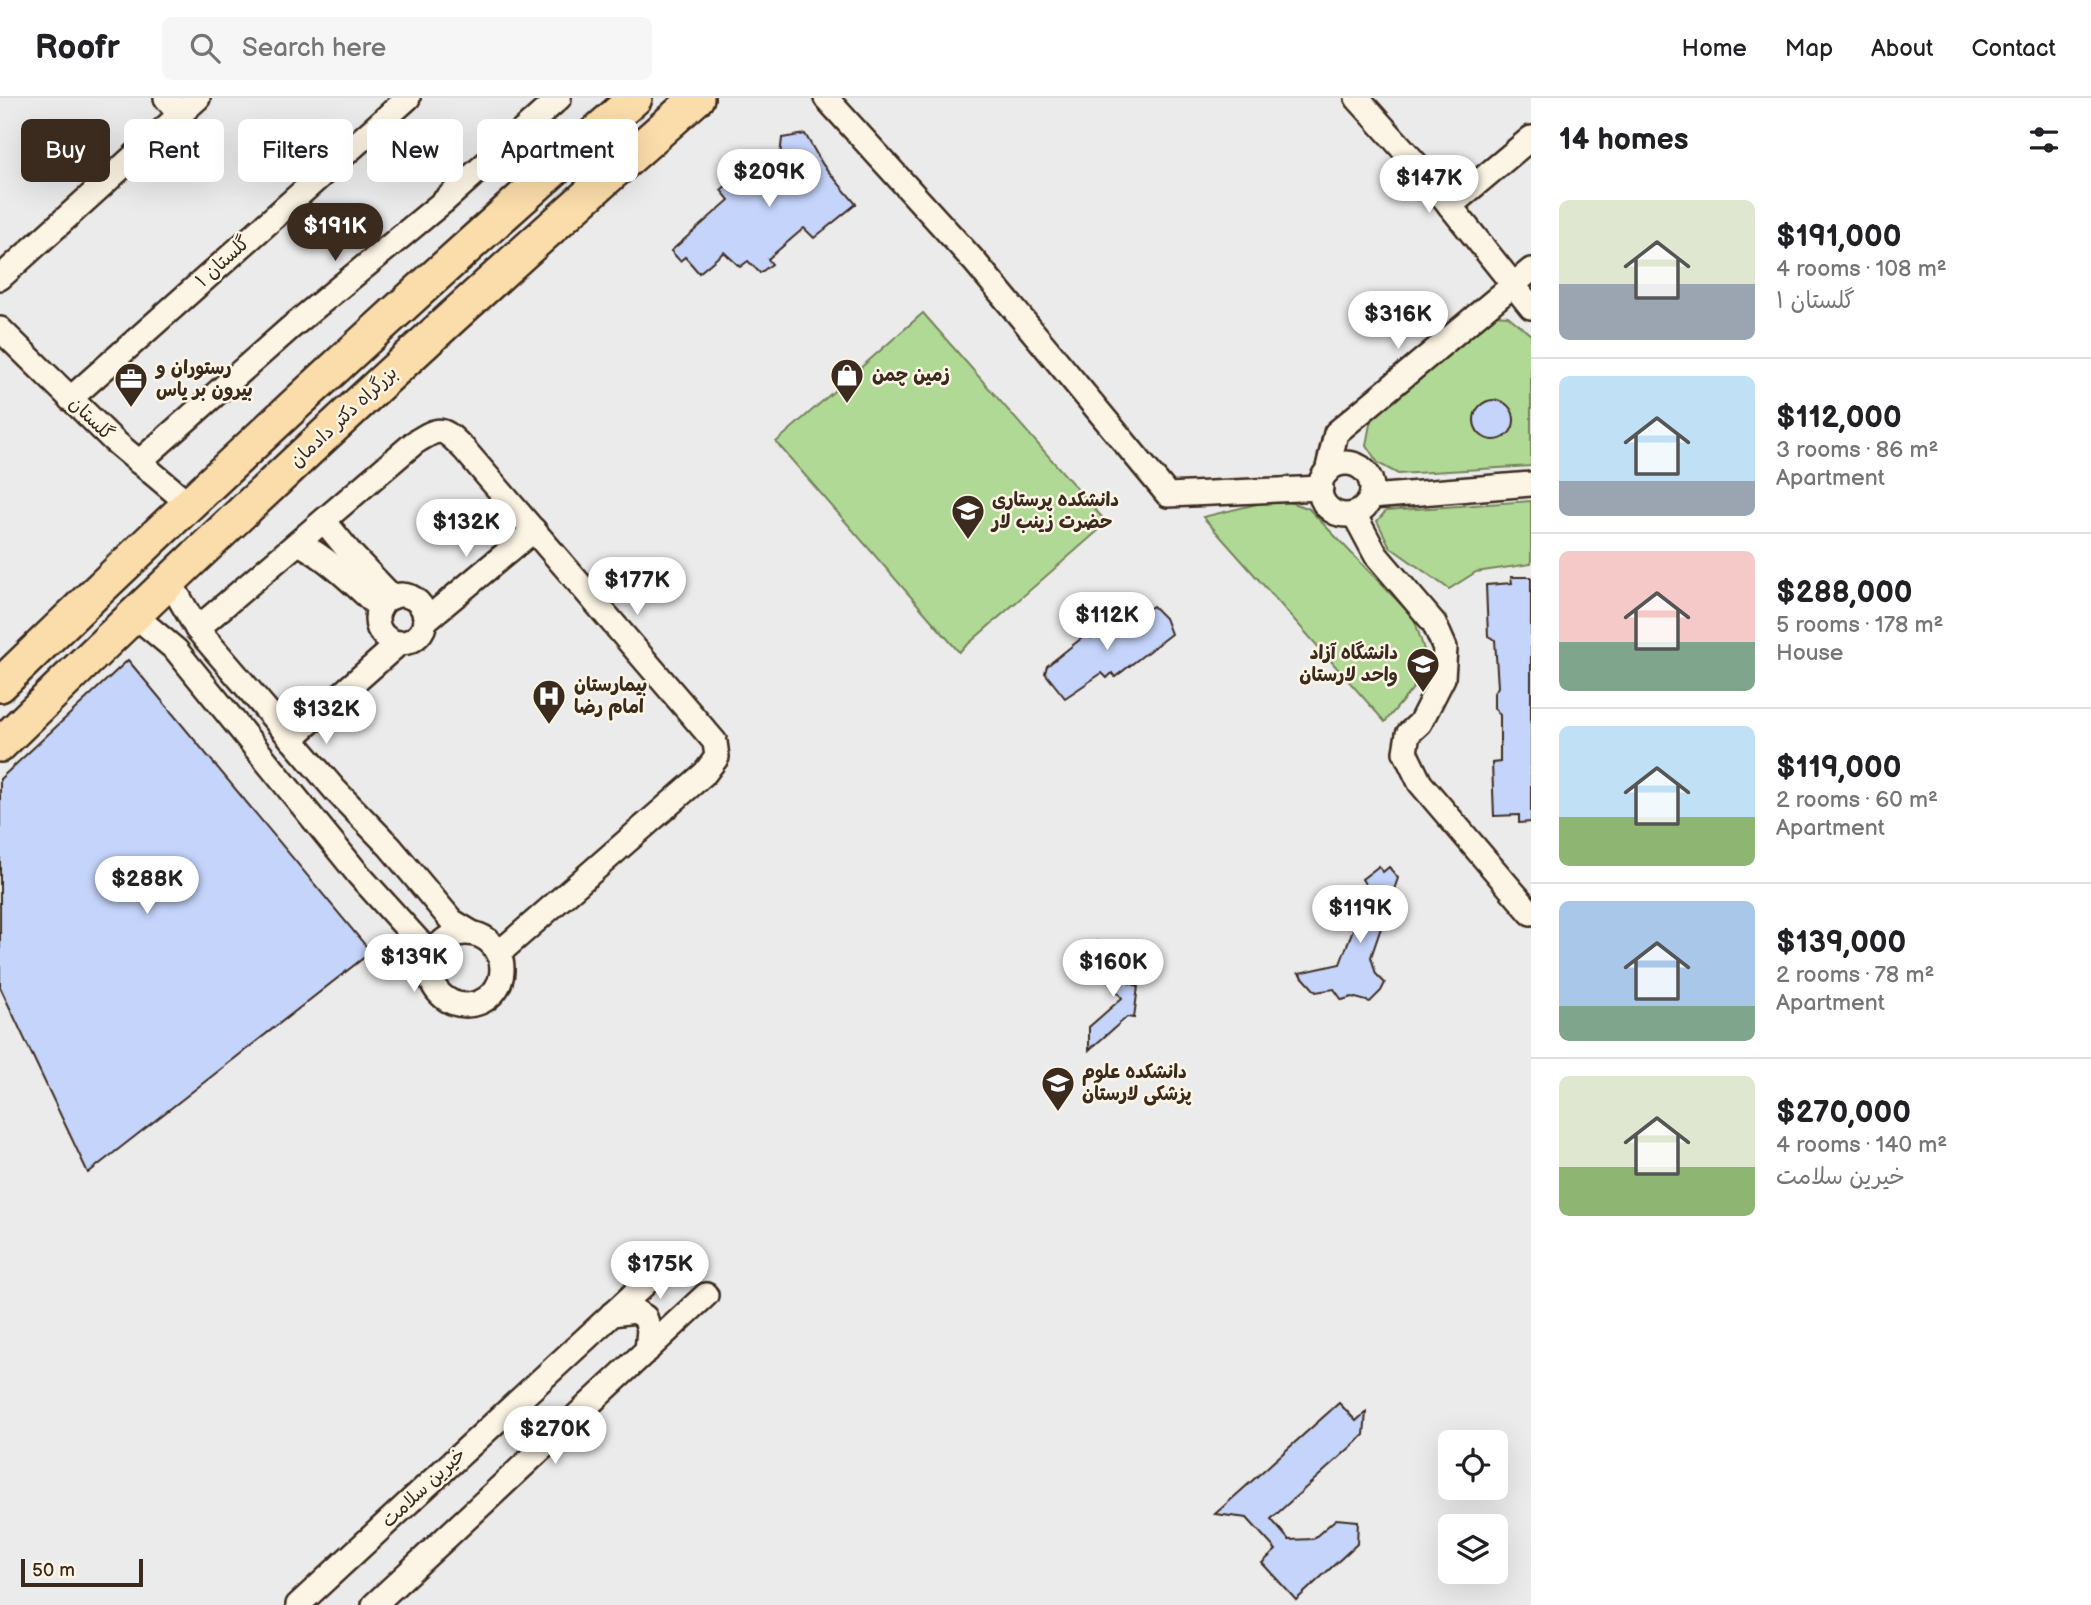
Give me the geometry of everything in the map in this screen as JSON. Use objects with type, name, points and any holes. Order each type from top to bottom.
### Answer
[{"type":"highway","points":[[0,685],[188,503],[635,98]]},
{"type":"highway","name":"بزرگراه دکتر دادمان","points":[[0,745],[169,580],[562,217],[697,98]]},
{"type":"highway","points":[[535,186],[562,217]]},
{"type":"street","points":[[0,278],[173,106],[198,98]]},
{"type":"street","name":"گلستان ۱","points":[[70,399],[408,98]]},
{"type":"street","points":[[139,462],[289,329],[443,202],[559,98]]},
{"type":"street","points":[[827,98],[975,262],[1168,495],[1324,480],[1342,464],[1359,467],[1370,481],[1371,497],[1367,505],[1354,514],[1338,514],[1330,510],[1321,496],[1324,480],[1336,433],[1531,270]]},
{"type":"street","points":[[1357,98],[1450,206],[1531,307]]},
{"type":"street","points":[[1450,206],[1531,138]]},
{"type":"street","name":"گلستان","points":[[0,329],[113,440],[188,503]]},
{"type":"street","points":[[197,629],[414,443],[435,430],[446,431],[464,449],[715,742],[717,757],[705,773],[544,910],[499,953]]},
{"type":"street","points":[[1371,497],[1531,484]]},
{"type":"street","points":[[1354,514],[1376,555],[1434,622],[1445,648],[1443,678],[1420,723],[1408,734],[1405,752],[1420,783],[1531,913]]},
{"type":"street","points":[[325,522],[386,602]]},
{"type":"street","points":[[425,621],[421,605],[415,599],[400,595],[386,602],[377,615],[379,631],[391,641],[406,643],[419,635],[425,621],[534,530]]},
{"type":"street","points":[[299,543],[317,552],[386,602]]},
{"type":"street","points":[[169,580],[197,629],[335,790],[390,847],[452,921],[472,933]]},
{"type":"street","points":[[133,614],[176,650],[358,874],[432,956]]},
{"type":"street","points":[[291,738],[398,643]]},
{"type":"street","points":[[459,933],[483,936],[499,953],[503,964],[498,986],[491,996],[470,1005],[446,999],[437,991],[430,968],[432,956],[448,937],[459,933]]},
{"type":"street","name":"خیرین سلامت","points":[[298,1605],[674,1257]]},
{"type":"street","points":[[374,1605],[706,1295]]},
{"type":"street","points":[[612,1314],[635,1311],[645,1317],[649,1329],[648,1350]]},
{"type":"green space","points":[[923,313],[1107,523],[959,652],[776,442]]},
{"type":"green space","points":[[1493,315],[1508,316],[1531,335],[1531,466],[1398,474],[1378,463],[1366,445],[1371,419]]},
{"type":"green space","points":[[1278,499],[1308,508],[1414,618],[1425,653],[1419,681],[1385,722],[1203,517]]},
{"type":"green space","points":[[1531,501],[1531,564],[1476,572],[1449,589],[1390,547],[1377,521],[1386,511]]},
{"type":"building","points":[[805,134],[823,165],[856,204],[814,238],[804,228],[768,259],[772,264],[760,273],[748,261],[740,267],[724,252],[699,273],[685,257],[680,261],[671,251],[729,200],[721,190],[765,151],[779,165],[782,138]]},
{"type":"building","points":[[1494,400],[1502,401],[1508,406],[1513,412],[1513,428],[1508,434],[1502,439],[1494,440],[1486,439],[1480,434],[1475,428],[1474,420],[1475,412],[1480,406],[1486,401]]},
{"type":"building","points":[[1511,577],[1531,577],[1531,822],[1519,823],[1519,815],[1494,816],[1492,763],[1500,762],[1500,715],[1494,708],[1494,693],[1498,687],[1495,640],[1488,636],[1486,585],[1512,583]]},
{"type":"building","points":[[1153,606],[1165,618],[1171,634],[1115,677],[1112,673],[1107,678],[1102,673],[1065,698],[1045,673],[1047,666],[1088,633],[1091,638],[1100,632],[1104,637]]},
{"type":"building","points":[[128,660],[371,952],[88,1173],[0,987],[0,779]]},
{"type":"building","points":[[1379,866],[1383,872],[1389,867],[1398,878],[1371,957],[1376,974],[1385,983],[1381,991],[1370,1002],[1352,997],[1342,1000],[1334,989],[1316,992],[1299,973],[1340,964],[1368,889],[1362,879]]},
{"type":"building","points":[[1097,942],[1129,983],[1138,986],[1134,1018],[1127,1017],[1089,1050],[1089,1027],[1122,998],[1095,964]]},
{"type":"building","points":[[1339,1403],[1356,1421],[1366,1412],[1364,1435],[1271,1519],[1289,1540],[1313,1539],[1336,1519],[1358,1521],[1357,1544],[1296,1600],[1262,1563],[1276,1550],[1247,1518],[1215,1514]]},
{"type":"place","name":"زمین چمن","points":[[847,405]]},
{"type":"place","name":"رستوران و بیرون بر یاس","points":[[131,409]]},
{"type":"place","name":"دانشکده پرستاری حضرت زینب لار","points":[[968,541]]},
{"type":"place","name":"دانشگاه آزاد واحد لارستان","points":[[1423,694]]},
{"type":"place","name":"بیمارستان امام رضا","points":[[549,726]]},
{"type":"place","name":"دانشکده علوم پزشکی لارستان","points":[[1058,1113]]}]
